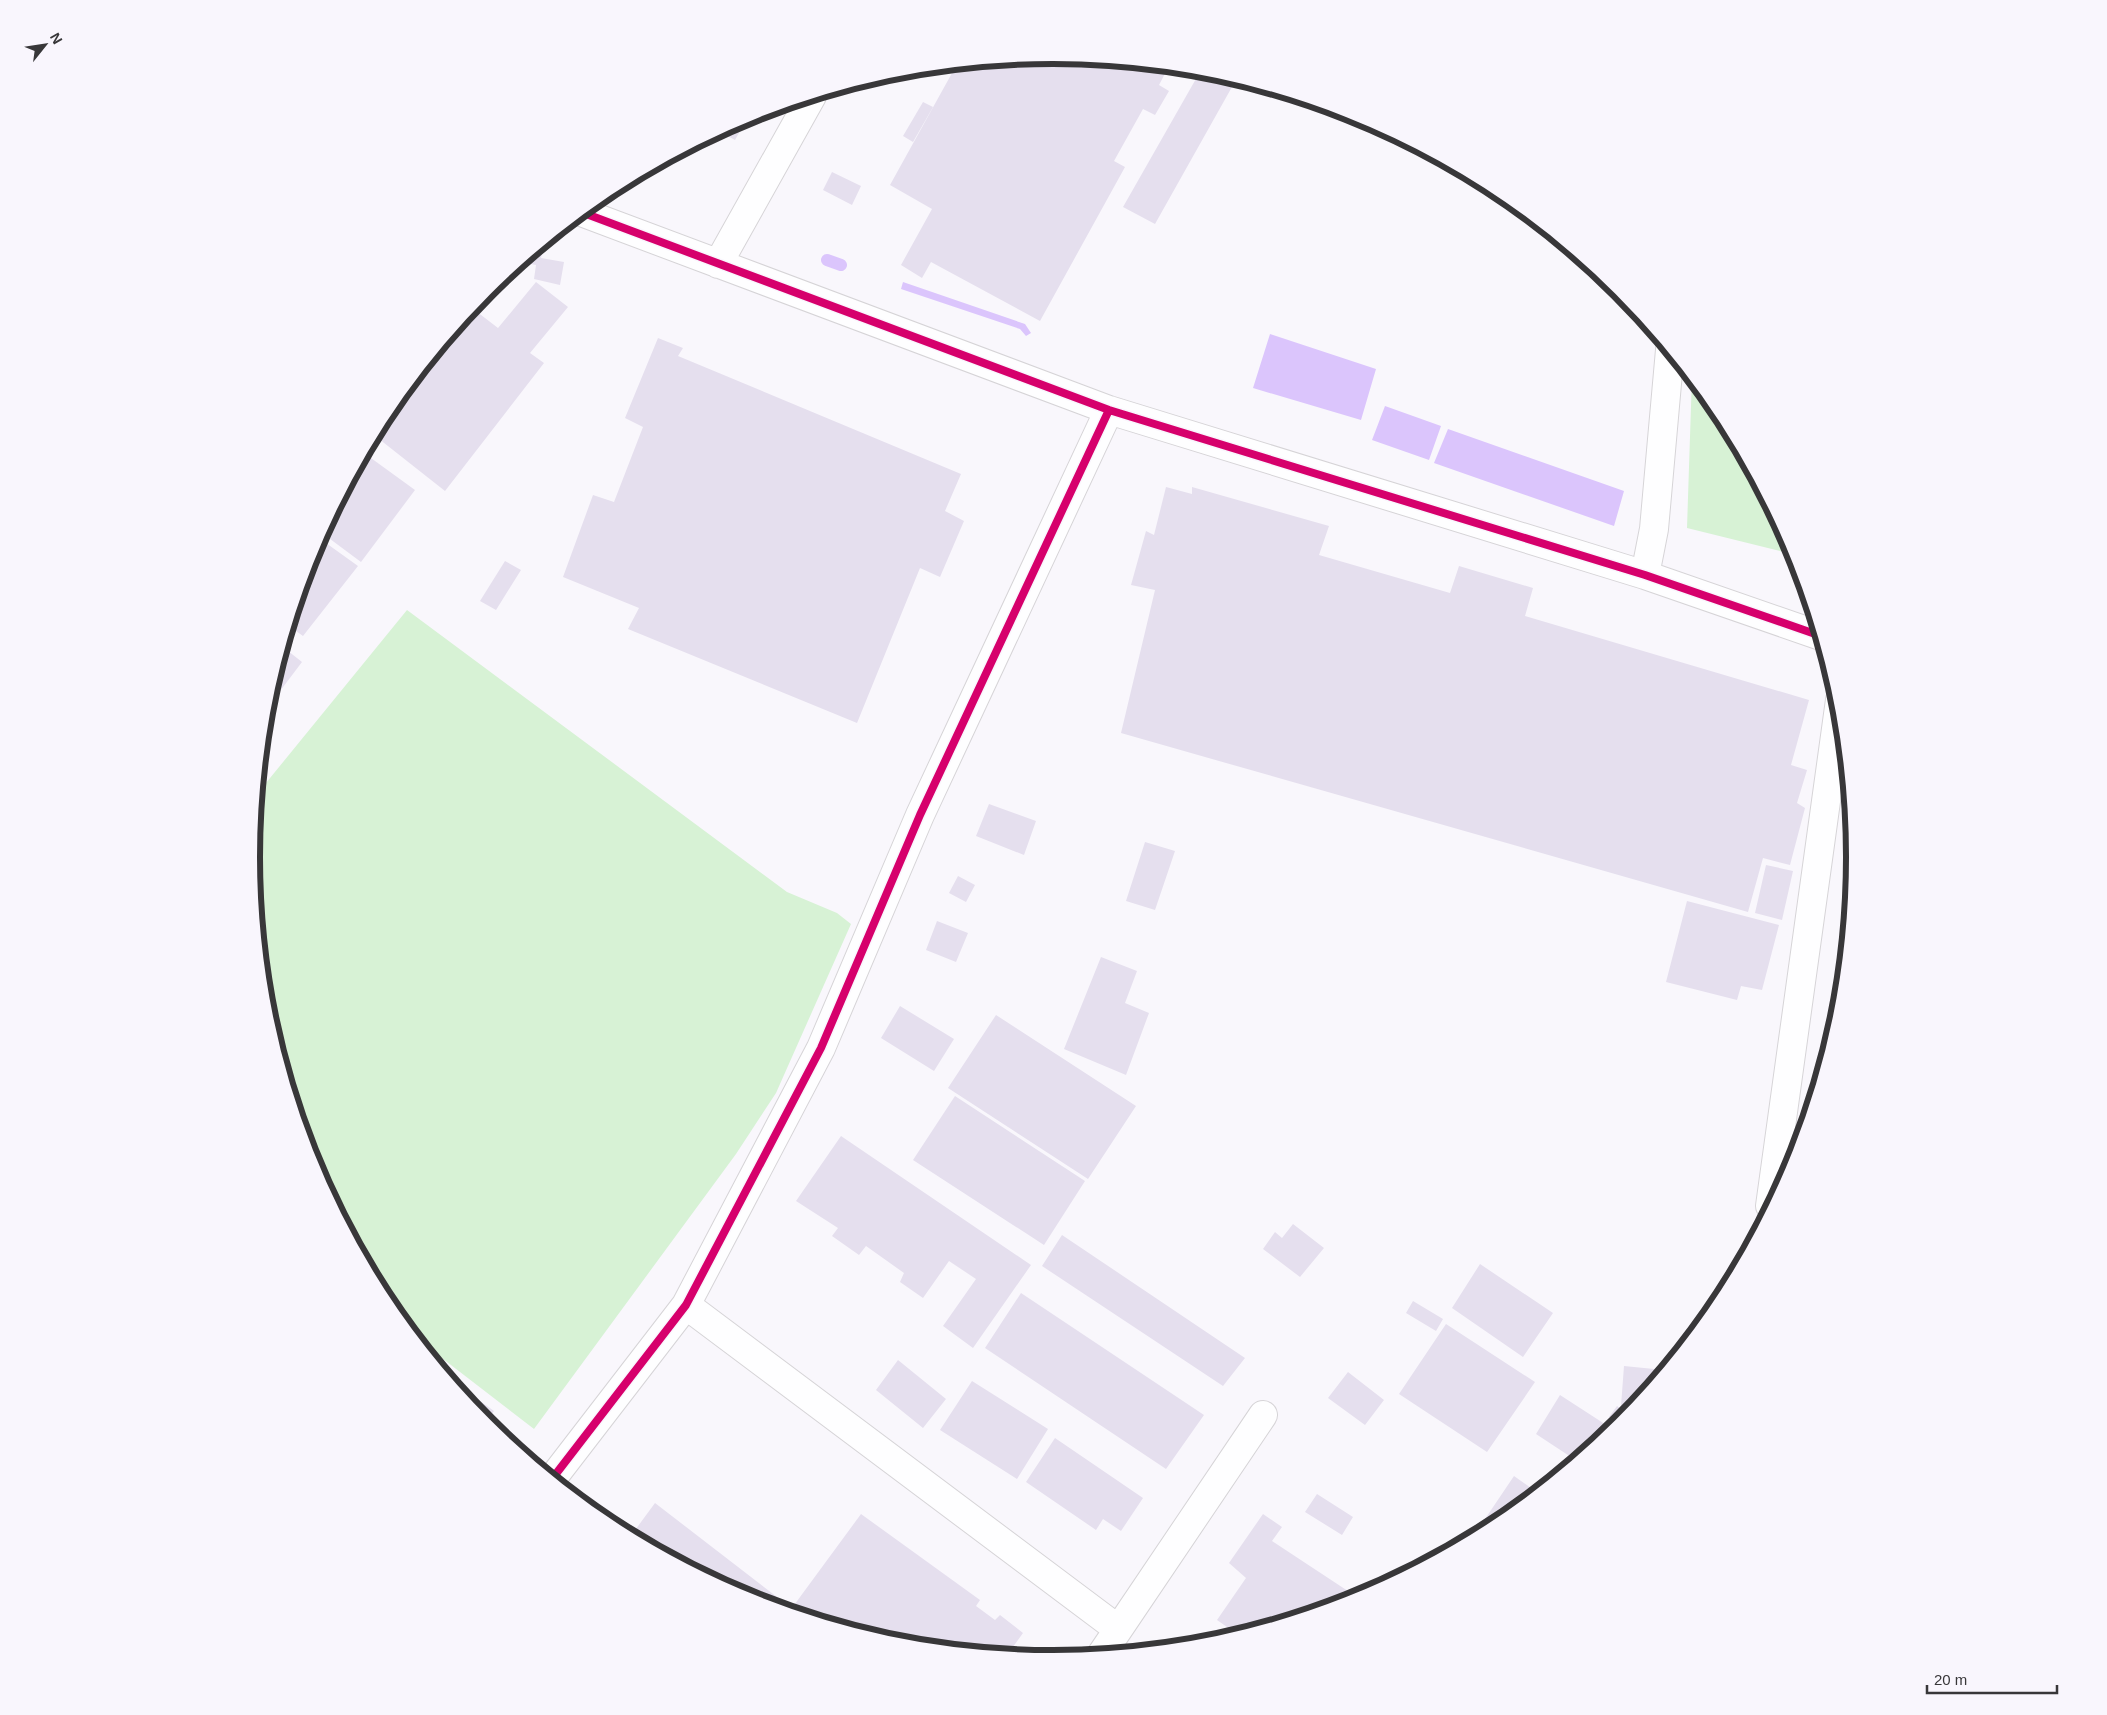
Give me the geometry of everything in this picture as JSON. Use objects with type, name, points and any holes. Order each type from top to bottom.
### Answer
[{"type":"street","points":[[718,264],[808,103]]},
{"type":"street","points":[[589,215],[1109,410],[1645,575],[1815,634]]},
{"type":"street","points":[[1645,575],[1654,529],[1669,357]]},
{"type":"street","points":[[555,1475],[686,1305],[821,1048],[920,815],[1109,410]]},
{"type":"street","points":[[1772,1195],[1836,729]]},
{"type":"street","points":[[686,1305],[1118,1629]]},
{"type":"street","points":[[1104,1650],[1263,1415]]},
{"type":"green space","points":[[1692,386],[1741,461],[1765,506],[1786,553],[1687,528]]},
{"type":"green space","points":[[407,610],[787,892],[837,913],[851,924],[776,1093],[736,1154],[534,1429],[431,1350],[424,1341],[366,1254],[342,1209],[320,1161],[302,1113],[287,1063],[275,1012],[267,961],[261,909],[260,858],[263,786]]},
{"type":"shaded area","points":[[903,282],[1025,324],[1031,333],[1026,336],[1020,329],[901,289]]},
{"type":"shaded area","points":[[1270,334],[1376,369],[1361,420],[1253,388]]},
{"type":"shaded area","points":[[1385,406],[1441,426],[1429,460],[1372,440]]},
{"type":"shaded area","points":[[1448,429],[1624,491],[1614,526],[1434,463]]},
{"type":"building","points":[[1054,64],[1105,65],[1166,72],[1159,85],[1169,91],[1155,115],[1143,109],[1114,161],[1125,167],[1040,321],[931,262],[922,278],[901,265],[932,209],[890,185],[953,71],[1002,65]]},
{"type":"building","points":[[1197,77],[1233,85],[1155,224],[1123,207]]},
{"type":"building","points":[[923,102],[933,107],[913,142],[903,136]]},
{"type":"building","points":[[742,128],[735,140],[726,135]]},
{"type":"building","points":[[832,172],[861,186],[852,205],[823,190]]},
{"type":"building","points":[[543,251],[541,258],[564,262],[560,285],[534,279],[536,265],[527,263]]},
{"type":"building","points":[[536,282],[568,307],[530,353],[544,363],[445,491],[380,439],[424,374],[477,312],[498,328]]},
{"type":"building","points":[[658,338],[683,348],[678,356],[961,474],[945,511],[964,521],[940,577],[920,568],[857,723],[628,629],[639,608],[563,577],[593,495],[614,502],[643,427],[625,418]]},
{"type":"building","points":[[369,457],[415,490],[361,562],[328,537]]},
{"type":"building","points":[[1166,487],[1192,494],[1192,487],[1329,526],[1319,555],[1450,593],[1459,566],[1533,588],[1525,616],[1809,700],[1791,765],[1807,770],[1797,803],[1805,808],[1790,865],[1763,858],[1748,912],[1121,733],[1155,590],[1131,585],[1146,531],[1154,535]]},
{"type":"building","points":[[325,543],[358,566],[303,636],[294,629],[302,602]]},
{"type":"building","points":[[505,561],[521,570],[496,610],[480,601]]},
{"type":"building","points":[[287,651],[302,662],[277,695]]},
{"type":"building","points":[[989,804],[1036,821],[1024,855],[976,836]]},
{"type":"building","points":[[1145,842],[1175,851],[1155,910],[1126,901]]},
{"type":"building","points":[[1766,865],[1793,871],[1782,920],[1755,913]]},
{"type":"building","points":[[958,876],[975,885],[966,902],[949,893]]},
{"type":"building","points":[[1687,901],[1779,925],[1762,990],[1741,986],[1737,1000],[1666,982]]},
{"type":"building","points":[[937,921],[968,933],[956,962],[926,950]]},
{"type":"building","points":[[1101,957],[1137,971],[1125,1003],[1149,1013],[1126,1075],[1064,1049]]},
{"type":"building","points":[[900,1006],[954,1039],[934,1071],[881,1038]]},
{"type":"building","points":[[996,1015],[1136,1106],[1088,1179],[948,1088]]},
{"type":"building","points":[[955,1096],[1085,1181],[1044,1245],[913,1160]]},
{"type":"building","points":[[841,1136],[1031,1265],[973,1348],[943,1326],[976,1279],[949,1261],[923,1298],[900,1282],[904,1273],[866,1246],[859,1255],[832,1236],[838,1228],[796,1201]]},
{"type":"building","points":[[1293,1224],[1324,1248],[1300,1277],[1263,1249],[1275,1232],[1282,1238]]},
{"type":"building","points":[[1062,1235],[1245,1358],[1223,1386],[1042,1266]]},
{"type":"building","points":[[1480,1264],[1553,1313],[1523,1357],[1452,1308]]},
{"type":"building","points":[[1021,1293],[1204,1415],[1166,1469],[985,1348]]},
{"type":"building","points":[[1413,1301],[1443,1319],[1436,1331],[1406,1313]]},
{"type":"building","points":[[1446,1324],[1535,1382],[1487,1452],[1399,1394]]},
{"type":"building","points":[[898,1360],[946,1399],[923,1428],[876,1390]]},
{"type":"building","points":[[1624,1366],[1654,1369],[1653,1377],[1650,1381],[1626,1407],[1621,1406]]},
{"type":"building","points":[[1348,1372],[1384,1400],[1365,1425],[1328,1398]]},
{"type":"building","points":[[972,1381],[1048,1429],[1017,1479],[940,1430]]},
{"type":"building","points":[[466,1391],[494,1411],[490,1417]]},
{"type":"building","points":[[1560,1395],[1608,1426],[1572,1458],[1536,1434]]},
{"type":"building","points":[[1617,1406],[1623,1410],[1614,1420],[1609,1417]]},
{"type":"building","points":[[1055,1438],[1143,1498],[1121,1531],[1103,1519],[1096,1530],[1026,1482]]},
{"type":"building","points":[[1514,1476],[1533,1490],[1488,1521],[1485,1519]]},
{"type":"building","points":[[1317,1494],[1353,1517],[1342,1535],[1305,1512]]},
{"type":"building","points":[[655,1503],[777,1597],[775,1600],[702,1569],[635,1531]]},
{"type":"building","points":[[861,1514],[980,1600],[976,1606],[995,1620],[1000,1615],[1023,1633],[1011,1650],[1002,1650],[899,1636],[848,1624],[793,1607]]},
{"type":"building","points":[[1263,1514],[1282,1527],[1272,1541],[1351,1593],[1309,1609],[1232,1630],[1217,1620],[1246,1578],[1229,1563]]},
{"type":"waterway","points":[[827,260],[841,265]]},
{"type":"cycle path","points":[[589,215],[1109,410],[1645,575],[1815,634]]},
{"type":"cycle path","points":[[555,1475],[686,1305],[821,1048],[920,815],[1109,410]]}]
